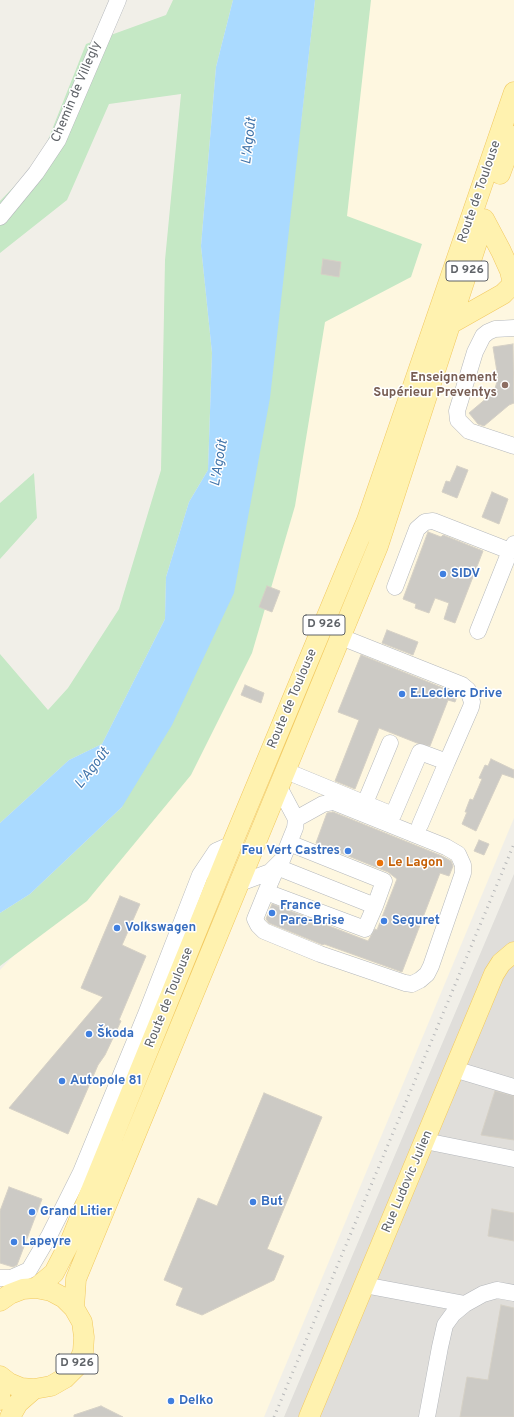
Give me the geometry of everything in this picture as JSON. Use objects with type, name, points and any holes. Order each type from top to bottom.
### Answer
[{"type":"main road","name":"Route de Toulouse","points":[[36,1288],[54,1273],[71,1240],[232,844],[367,520],[514,92]]},
{"type":"main road","name":"Route de Toulouse","points":[[74,1308],[76,1279],[378,546],[484,219],[514,136]]},
{"type":"main road","points":[[450,324],[503,294],[514,284],[501,251],[484,219]]},
{"type":"main road","name":"Rue Ludovic Julien","points":[[309,1417],[494,974],[501,963],[514,952]]},
{"type":"main road","name":"D 926","points":[[0,1301],[10,1294],[23,1289],[36,1288],[51,1291],[64,1298],[74,1308],[82,1322],[84,1337],[83,1352],[77,1366],[60,1381],[50,1386],[34,1389],[21,1388],[9,1383],[0,1376]]},
{"type":"main road","points":[[0,1389],[0,1400]]},
{"type":"main road","name":"D 926","points":[[10,1417],[18,1403],[34,1389]]},
{"type":"street","name":"Chemin de Villegly","points":[[0,217],[36,173],[58,140],[118,0]]},
{"type":"street","points":[[514,328],[495,329],[483,336],[475,352],[457,411],[458,420],[470,432],[514,446]]},
{"type":"street","points":[[395,588],[417,529],[425,522],[433,521],[512,548],[478,630]]},
{"type":"street","points":[[341,637],[462,685],[468,690],[472,698],[471,707],[420,825]]},
{"type":"street","points":[[365,803],[390,743]]},
{"type":"street","points":[[283,779],[365,803],[393,815],[420,752],[447,762]]},
{"type":"street","points":[[283,779],[296,819],[295,828],[255,919],[258,925],[264,931],[320,954],[405,983],[412,984],[420,980],[427,974],[431,966],[462,873],[463,865],[458,854],[446,847],[334,802],[323,804],[296,819]]},
{"type":"street","points":[[266,892],[365,929],[384,881],[289,843]]},
{"type":"street","points":[[0,1278],[11,1278],[29,1270],[49,1236],[84,1165],[146,1014],[200,874],[216,851],[232,844]]},
{"type":"street","points":[[240,883],[255,876],[264,875],[277,867]]},
{"type":"street","points":[[277,867],[375,906]]},
{"type":"street","points":[[454,1069],[514,1087]]},
{"type":"street","points":[[425,1141],[514,1159]]},
{"type":"street","points":[[364,1285],[465,1304]]},
{"type":"street","points":[[427,1417],[445,1325],[453,1314],[465,1304],[483,1294],[497,1290],[514,1293]]},
{"type":"shaded area","points":[[349,0],[514,0],[514,818],[264,1417],[0,1417],[0,970],[116,848]]},
{"type":"shaded area","points":[[514,874],[514,1417],[284,1417]]},
{"type":"green space","points":[[173,0],[233,0],[216,67],[201,246],[212,353],[208,470],[189,502],[166,577],[165,619],[102,744],[69,760],[0,823],[0,654],[48,710],[68,688],[119,609],[161,470],[165,260],[181,94],[109,104],[67,200],[0,253],[0,201],[40,160],[86,44],[166,15]]},
{"type":"green space","points":[[315,0],[371,0],[347,216],[422,244],[411,277],[325,322],[295,506],[252,653],[191,775],[87,901],[0,966],[0,913],[30,894],[122,807],[301,122]]},
{"type":"green space","points":[[34,473],[37,518],[0,559],[0,503]]},
{"type":"water","name":"L'Agoût","points":[[233,0],[315,0],[270,398],[234,593],[172,725],[122,807],[30,894],[0,913],[0,823],[69,760],[102,744],[165,619],[166,577],[189,502],[208,470],[212,353],[201,246],[216,67]]},
{"type":"building","points":[[323,259],[341,262],[339,277],[321,274]]},
{"type":"building","name":"Enseignement Supérieur Preventys","points":[[513,344],[514,403],[509,405],[484,426],[478,424],[469,413],[494,392],[498,378],[493,347]]},
{"type":"building","points":[[457,466],[468,470],[457,498],[442,492],[446,481],[450,482]]},
{"type":"building","points":[[492,492],[508,499],[499,524],[482,517]]},
{"type":"building","name":"SIDV","points":[[428,532],[441,537],[443,535],[483,551],[455,623],[444,619],[449,603],[435,598],[429,613],[415,608],[416,604],[403,599]]},
{"type":"building","points":[[267,586],[280,591],[272,612],[259,607]]},
{"type":"building","points":[[387,630],[418,642],[413,655],[382,643]]},
{"type":"building","name":"E.Leclerc Drive","points":[[361,655],[458,694],[455,702],[448,700],[430,746],[417,743],[379,728],[355,789],[335,781],[359,720],[338,712]]},
{"type":"building","points":[[245,685],[264,693],[261,703],[241,695]]},
{"type":"building","points":[[491,759],[514,770],[514,778],[502,774],[476,831],[462,824],[470,799],[473,800],[482,779],[479,778],[485,765],[488,766]]},
{"type":"building","points":[[333,812],[451,861],[453,866],[449,876],[440,873],[402,972],[324,944],[323,945],[269,923],[266,919],[272,904],[368,941],[375,929],[377,930],[397,879],[388,872],[316,843],[327,813]]},
{"type":"building","points":[[479,840],[489,844],[484,855],[474,851]]},
{"type":"building","points":[[120,896],[140,904],[122,945],[146,956],[119,1020],[121,1021],[105,1055],[98,1065],[68,1134],[9,1108],[103,997],[81,988]]},
{"type":"building","points":[[495,1091],[514,1096],[514,1140],[481,1135]]},
{"type":"building","name":"But","points":[[264,1093],[322,1117],[267,1249],[284,1256],[274,1280],[202,1315],[176,1305],[183,1288],[164,1280],[198,1198],[217,1206]]},
{"type":"building","points":[[9,1187],[42,1199],[17,1265],[13,1267],[0,1263],[0,1211]]},
{"type":"building","points":[[492,1209],[514,1213],[514,1241],[488,1236]]},
{"type":"building","points":[[501,1305],[514,1308],[514,1417],[460,1417],[467,1377],[488,1380]]},
{"type":"building","points":[[101,1406],[123,1417],[74,1417],[74,1415]]},
{"type":"railway","points":[[274,1417],[514,844]]},
{"type":"place","name":"Enseignement Supérieur Preventys","points":[[505,385]]},
{"type":"place","name":"SIDV","points":[[443,574]]},
{"type":"place","name":"E.Leclerc Drive","points":[[402,694]]},
{"type":"place","name":"Feu Vert Castres","points":[[348,851]]},
{"type":"place","name":"Le Lagon","points":[[380,863]]},
{"type":"place","name":"France Pare-Brise","points":[[272,913]]},
{"type":"place","name":"Seguret","points":[[384,921]]},
{"type":"place","name":"Volkswagen","points":[[117,928]]},
{"type":"place","name":"Škoda","points":[[89,1034]]},
{"type":"place","name":"Autopole 81","points":[[62,1081]]},
{"type":"place","name":"But","points":[[253,1202]]},
{"type":"place","name":"Grand Litier","points":[[32,1212]]},
{"type":"place","name":"Lapeyre","points":[[14,1242]]},
{"type":"place","name":"Delko","points":[[171,1401]]}]
